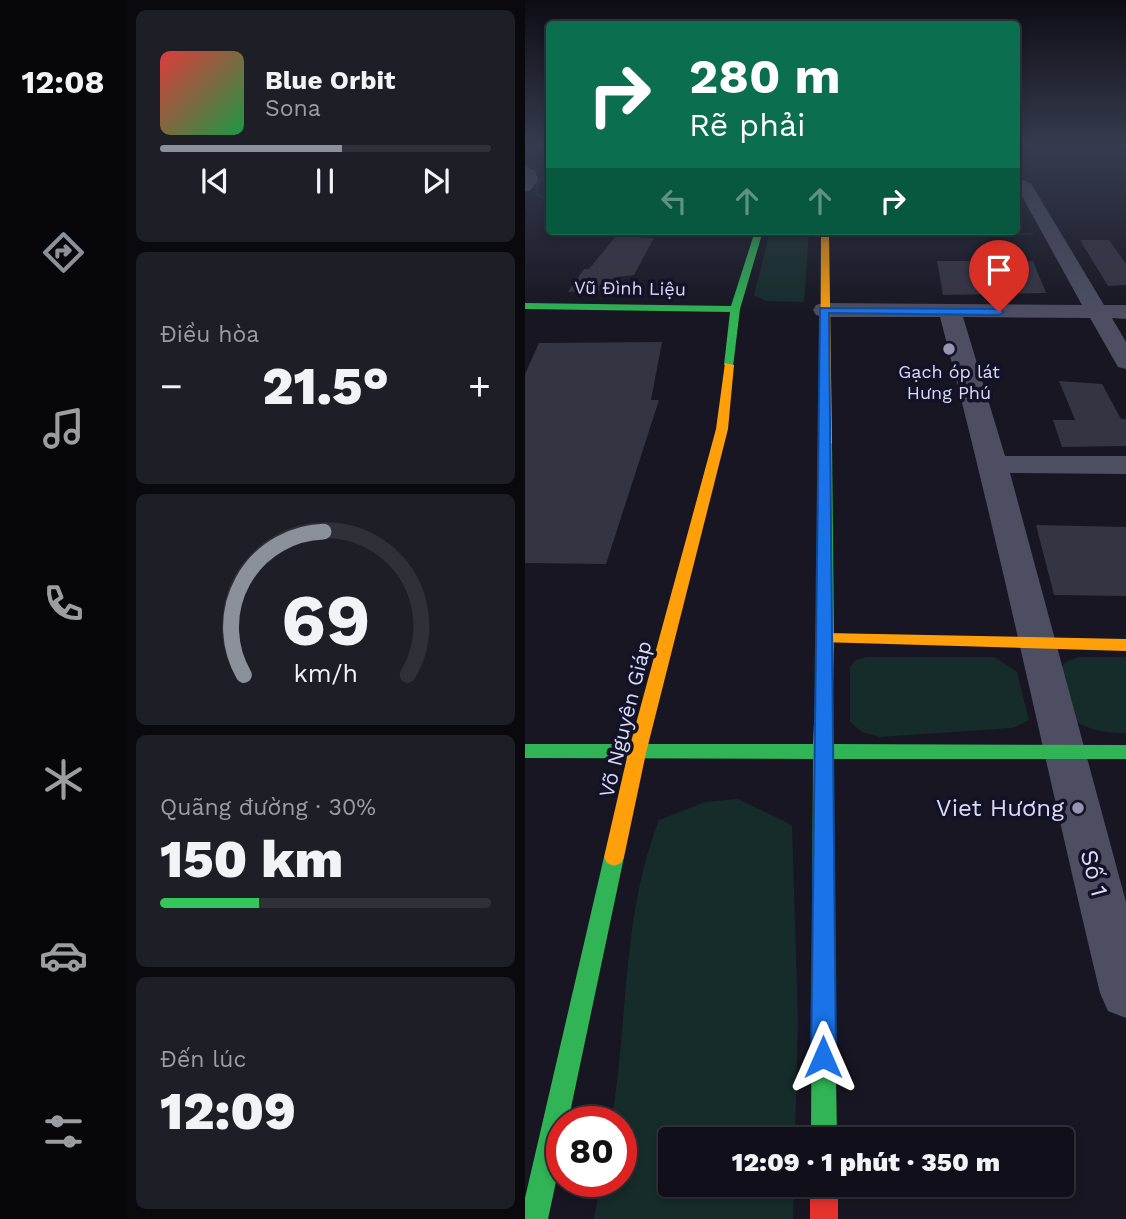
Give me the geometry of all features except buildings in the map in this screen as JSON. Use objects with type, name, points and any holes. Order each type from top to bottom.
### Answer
[{"type":"main road","name":"Võ Nguyên Giáp","points":[[534,1219],[637,753],[722,429],[734,316],[758,235]]},
{"type":"main road","points":[[824,1127],[821,754],[826,638],[825,235]]},
{"type":"main road","name":"Vũ Đình Liệu","points":[[525,306],[734,316]]},
{"type":"main road","name":"Vũ Đình Liệu","points":[[525,321],[734,316]]},
{"type":"main road","points":[[826,638],[1126,645]]},
{"type":"main road","points":[[525,751],[821,754],[1126,752]]},
{"type":"main road","points":[[824,1197],[824,1219]]},
{"type":"street","points":[[1034,203],[1126,362]]},
{"type":"street","points":[[824,310],[1126,312]]},
{"type":"street","name":"Số 1","points":[[950,312],[993,464],[1063,752],[1126,993]]},
{"type":"street","points":[[993,464],[1126,465]]},
{"type":"green space","points":[[769,235],[809,235],[804,302],[766,301],[754,295]]},
{"type":"green space","points":[[866,657],[995,657],[1017,672],[1029,720],[1013,728],[880,737],[862,732],[850,722],[850,667],[856,660]]},
{"type":"green space","points":[[1078,657],[1126,657],[1126,733],[1095,730],[1067,715],[1060,669],[1066,662]]},
{"type":"green space","points":[[738,799],[792,825],[798,1020],[795,1127],[658,1127],[658,1197],[794,1197],[793,1219],[594,1219],[598,1197],[637,1197],[637,1106],[614,1106],[632,931],[647,856],[659,820],[705,802]]},
{"type":"waterway","points":[[1020,234],[1032,234]]},
{"type":"traffic: fast","points":[[729,365],[735,309],[758,235]]},
{"type":"traffic: fast","points":[[525,306],[735,309]]},
{"type":"traffic: fast","points":[[824,1127],[822,754],[826,638],[826,443]]},
{"type":"traffic: fast","points":[[525,751],[1126,752]]},
{"type":"traffic: fast","points":[[534,1219],[614,857]]},
{"type":"traffic: slow","points":[[825,235],[826,443]]},
{"type":"traffic: slow","points":[[614,857],[637,753],[722,429],[729,365]]},
{"type":"traffic: slow","points":[[826,638],[1126,645]]},
{"type":"traffic: jam","points":[[824,1197],[824,1219]]},
{"type":"place","name":"Gạch óp lát Hưng Phú","points":[[949,349]]},
{"type":"place","name":"Viet Hương","points":[[1078,808]]},
{"type":"route","points":[[823,1057],[821,754],[826,638],[824,310],[999,312]]}]
